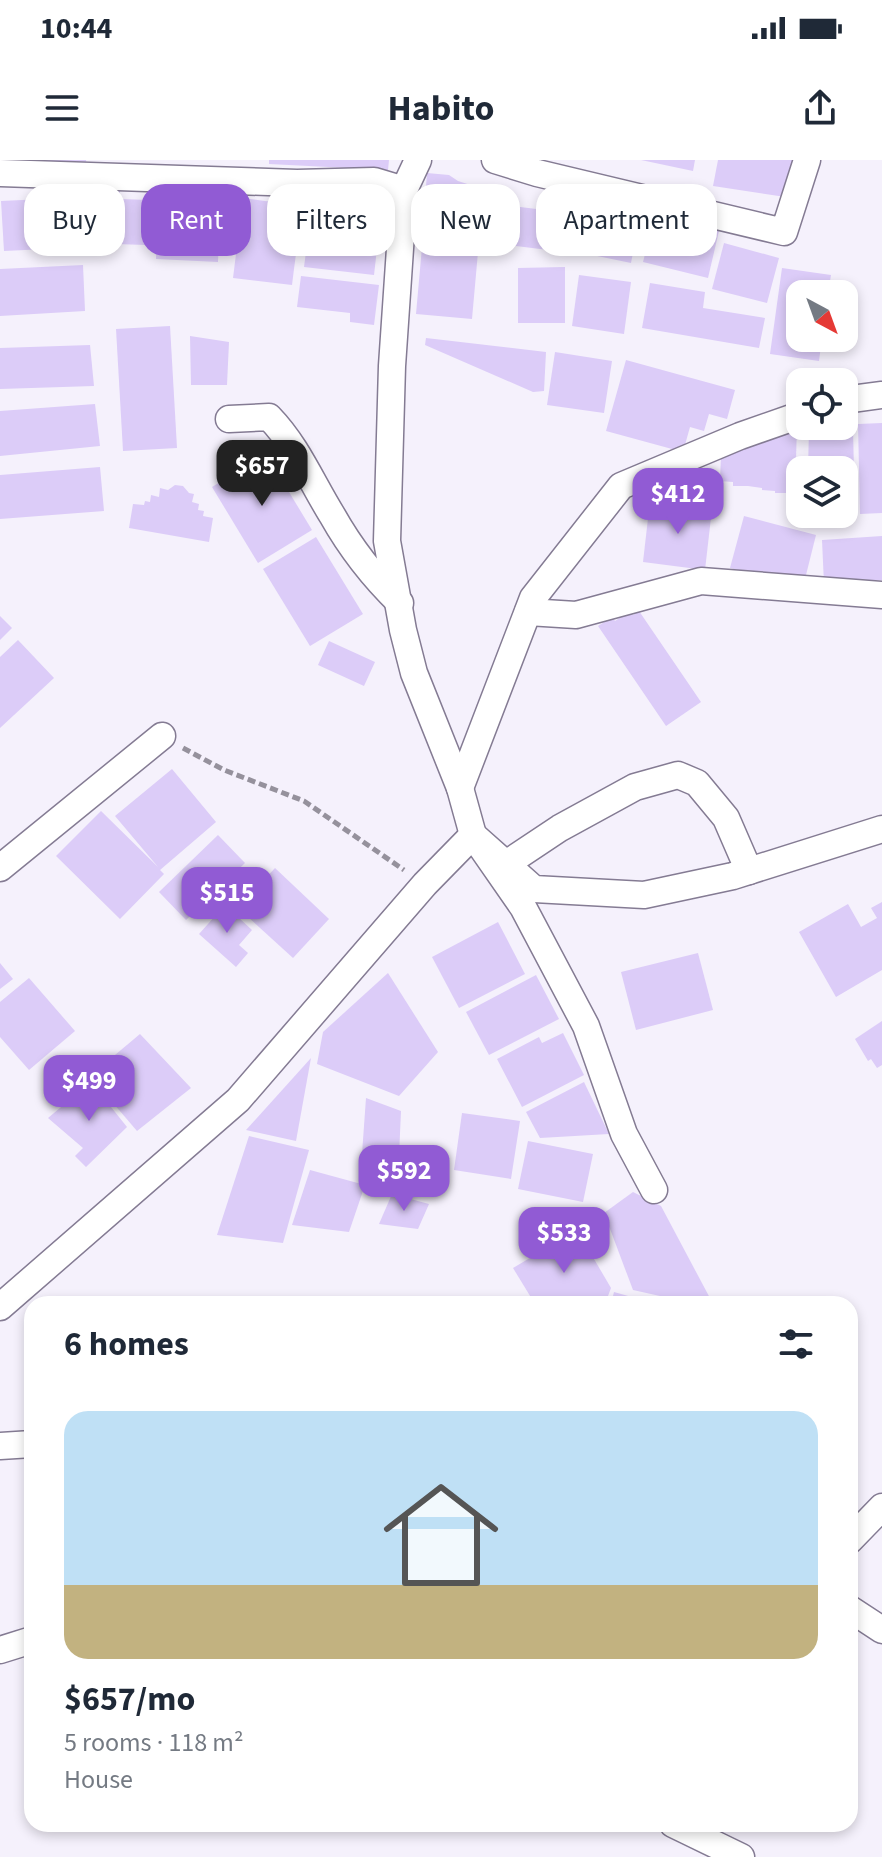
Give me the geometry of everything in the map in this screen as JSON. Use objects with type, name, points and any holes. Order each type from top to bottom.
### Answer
[{"type":"street","points":[[418,160],[404,190],[392,366],[387,541],[414,673],[460,788],[473,835],[523,907],[586,1026],[624,1134],[654,1190]]},
{"type":"street","points":[[495,160],[537,173],[784,232],[807,160]]},
{"type":"street","points":[[0,173],[297,183],[374,181],[404,190]]},
{"type":"street","points":[[858,398],[882,395]]},
{"type":"street","points":[[229,419],[269,417],[283,432],[332,516],[378,582],[400,603]]},
{"type":"street","points":[[460,788],[533,598],[621,486],[786,420]]},
{"type":"street","points":[[528,612],[576,615],[701,581],[882,595]]},
{"type":"street","points":[[5,856],[162,736]]},
{"type":"street","points":[[506,864],[560,828],[635,787],[678,775],[697,783],[726,818],[749,871]]},
{"type":"street","points":[[473,835],[534,889],[644,895],[749,871],[882,829]]},
{"type":"street","points":[[0,1307],[238,1100],[425,884],[473,835]]},
{"type":"street","points":[[0,1446],[24,1444]]},
{"type":"street","points":[[858,1532],[882,1507]]},
{"type":"street","points":[[858,1614],[882,1630]]},
{"type":"street","points":[[0,1650],[24,1642]]},
{"type":"street","points":[[689,1832],[741,1857]]},
{"type":"path","points":[[162,736],[224,770],[304,801],[425,884]]},
{"type":"building","points":[[26,160],[86,160],[87,169],[27,172]]},
{"type":"building","points":[[269,160],[389,160],[388,170],[269,164]]},
{"type":"building","points":[[641,160],[695,160],[693,171]]},
{"type":"building","points":[[718,160],[802,160],[792,198],[713,184]]},
{"type":"building","points":[[427,173],[449,175],[467,184],[426,184]]},
{"type":"building","points":[[125,199],[141,200],[141,245],[125,244]]},
{"type":"building","points":[[251,199],[267,201],[267,256],[296,256],[292,285],[233,278],[236,256],[251,256]]},
{"type":"building","points":[[24,200],[24,250],[4,251],[1,201]]},
{"type":"building","points":[[520,207],[536,209],[536,248],[520,246]]},
{"type":"building","points":[[724,243],[779,258],[767,303],[712,289]]},
{"type":"building","points":[[156,256],[218,256],[218,262],[156,259]]},
{"type":"building","points":[[305,256],[376,256],[374,275],[304,267]]},
{"type":"building","points":[[421,256],[478,256],[472,319],[416,314]]},
{"type":"building","points":[[597,256],[632,256],[631,263]]},
{"type":"building","points":[[645,256],[713,256],[708,278],[643,262]]},
{"type":"building","points":[[83,265],[85,311],[0,316],[0,269]]},
{"type":"building","points":[[565,267],[565,323],[518,323],[518,268]]},
{"type":"building","points":[[782,268],[831,275],[830,280],[786,280],[786,352],[820,352],[819,361],[770,354]]},
{"type":"building","points":[[579,275],[631,282],[624,334],[572,326]]},
{"type":"building","points":[[301,276],[379,285],[374,325],[350,322],[350,313],[297,307]]},
{"type":"building","points":[[650,283],[705,292],[703,308],[765,318],[759,348],[642,328]]},
{"type":"building","points":[[170,326],[177,448],[123,451],[116,329]]},
{"type":"building","points":[[190,336],[229,342],[227,385],[191,385]]},
{"type":"building","points":[[426,338],[546,352],[544,391],[533,392],[425,345]]},
{"type":"building","points":[[90,345],[94,386],[0,389],[0,348]]},
{"type":"building","points":[[555,352],[612,361],[604,413],[547,405]]},
{"type":"building","points":[[626,360],[735,390],[727,419],[709,414],[704,431],[690,427],[683,452],[606,431]]},
{"type":"building","points":[[95,404],[100,446],[0,456],[0,411]]},
{"type":"building","points":[[882,423],[882,513],[860,514],[858,424]]},
{"type":"building","points":[[786,430],[786,440],[797,440],[796,456],[786,456],[786,493],[733,486],[733,482],[720,481],[721,455]]},
{"type":"building","points":[[809,440],[853,440],[854,456],[808,456]]},
{"type":"building","points":[[266,454],[312,530],[258,563],[212,487]]},
{"type":"building","points":[[100,467],[104,511],[0,519],[0,475]]},
{"type":"building","points":[[175,485],[183,486],[194,494],[192,502],[199,504],[198,510],[204,511],[203,516],[213,518],[209,542],[129,528],[133,504],[144,505],[145,501],[150,502],[151,495],[159,497],[160,488],[168,490]]},
{"type":"building","points":[[650,501],[712,509],[705,570],[643,562]]},
{"type":"building","points":[[744,516],[816,535],[803,587],[730,568]]},
{"type":"building","points":[[882,536],[882,580],[824,584],[822,540]]},
{"type":"building","points":[[316,537],[363,614],[310,646],[263,569]]},
{"type":"building","points":[[630,611],[633,615],[639,611],[701,702],[666,726],[598,626],[612,617],[615,621]]},
{"type":"building","points":[[0,616],[12,628],[0,640]]},
{"type":"building","points":[[18,640],[54,678],[0,728],[0,657]]},
{"type":"building","points":[[329,641],[375,662],[364,686],[318,665]]},
{"type":"building","points":[[172,769],[216,822],[160,870],[164,874],[120,919],[56,856],[101,811],[158,867],[115,816]]},
{"type":"building","points":[[218,835],[245,863],[186,920],[159,892]]},
{"type":"building","points":[[275,868],[329,919],[293,958],[238,908]]},
{"type":"building","points":[[882,902],[882,970],[836,997],[799,932],[848,904],[861,927],[877,918],[871,908]]},
{"type":"building","points":[[225,905],[252,930],[239,945],[248,953],[236,967],[199,934]]},
{"type":"building","points":[[498,922],[525,974],[459,1008],[432,957]]},
{"type":"building","points":[[698,953],[713,1010],[636,1030],[621,972]]},
{"type":"building","points":[[0,963],[13,979],[0,989]]},
{"type":"building","points":[[388,973],[438,1052],[399,1096],[317,1064],[323,1032]]},
{"type":"building","points":[[536,975],[559,1019],[489,1055],[466,1012]]},
{"type":"building","points":[[29,978],[75,1031],[29,1070],[0,1037],[0,1002]]},
{"type":"building","points":[[882,1021],[882,1065],[877,1068],[871,1059],[868,1061],[855,1039]]},
{"type":"building","points":[[563,1033],[584,1075],[522,1107],[497,1059],[539,1037],[542,1043]]},
{"type":"building","points":[[140,1034],[191,1088],[137,1131],[90,1076]]},
{"type":"building","points":[[311,1058],[296,1141],[246,1130]]},
{"type":"building","points":[[91,1082],[127,1127],[86,1167],[75,1156],[83,1148],[48,1118]]},
{"type":"building","points":[[584,1082],[609,1134],[540,1138],[526,1112]]},
{"type":"building","points":[[366,1098],[401,1111],[399,1156],[362,1154]]},
{"type":"building","points":[[462,1113],[520,1121],[511,1179],[454,1170]]},
{"type":"building","points":[[249,1136],[309,1150],[283,1243],[217,1235]]},
{"type":"building","points":[[528,1141],[593,1154],[583,1202],[518,1189]]},
{"type":"building","points":[[310,1170],[365,1185],[349,1232],[292,1225]]},
{"type":"building","points":[[633,1192],[661,1206],[709,1296],[660,1296],[633,1290],[604,1213]]},
{"type":"building","points":[[392,1194],[429,1204],[418,1229],[379,1224]]},
{"type":"building","points":[[577,1230],[611,1288],[608,1296],[530,1296],[513,1268]]}]
